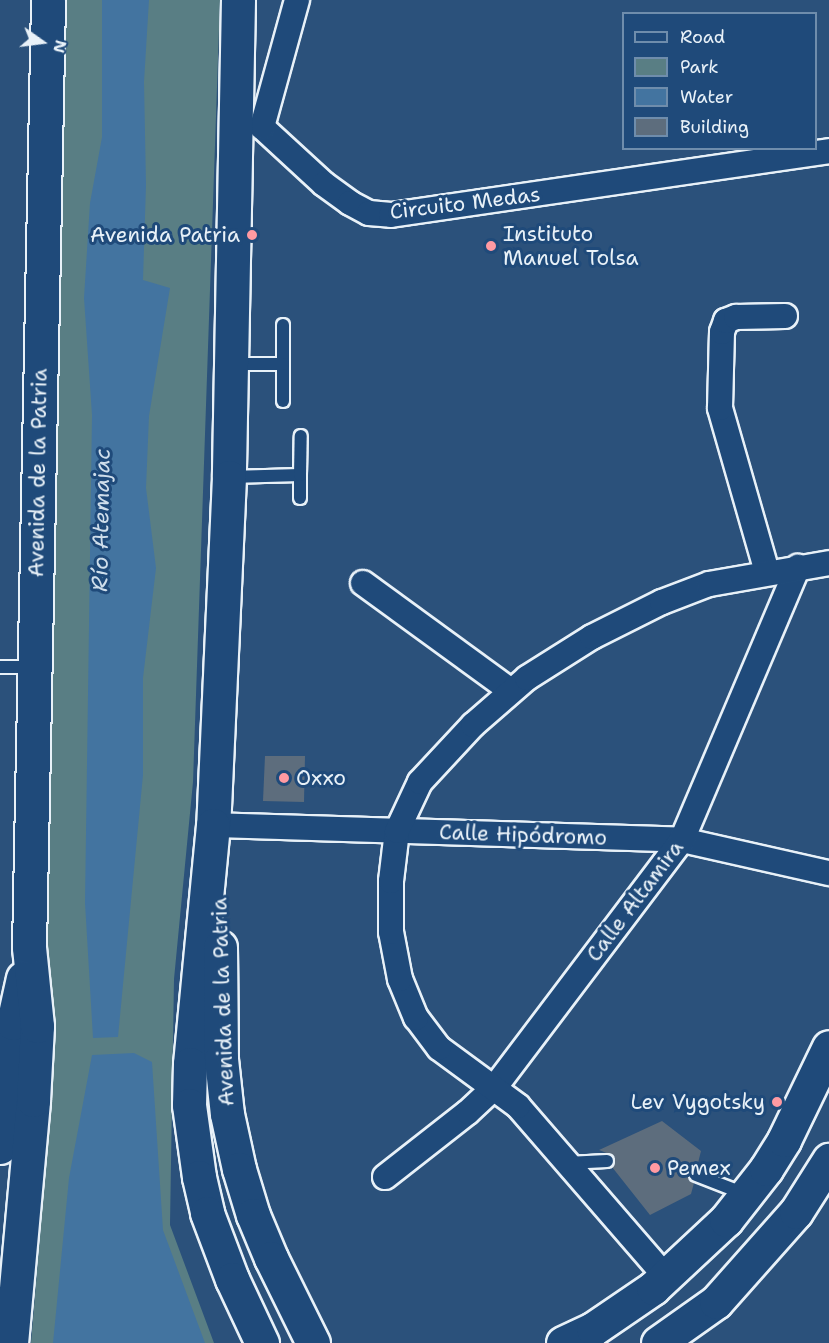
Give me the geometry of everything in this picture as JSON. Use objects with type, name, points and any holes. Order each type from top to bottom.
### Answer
[{"type":"main road","name":"Avenida de la Patria","points":[[11,1343],[37,1026],[29,947],[48,0]]},
{"type":"main road","name":"Avenida de la Patria","points":[[238,0],[249,136],[230,364],[229,477],[213,825],[190,1064],[189,1105],[199,1177],[207,1213],[232,1279],[262,1343]]},
{"type":"main road","name":"Avenida de la Patria","points":[[213,825],[221,903],[221,1049],[226,1114],[253,1215],[313,1343]]},
{"type":"main road","name":"Avenida de la Patria","points":[[1,1125],[13,1023],[29,947]]},
{"type":"main road","points":[[563,1343],[626,1309],[666,1277],[712,1235],[746,1195],[784,1140],[829,1047]]},
{"type":"main road","points":[[658,1343],[716,1302],[796,1212],[829,1160]]},
{"type":"street","points":[[249,136],[297,0]]},
{"type":"street","name":"Circuito Medas","points":[[249,136],[350,203],[369,213],[391,215],[829,151]]},
{"type":"street","points":[[767,572],[720,408],[722,332],[726,321],[736,317],[785,316]]},
{"type":"street","points":[[666,1277],[518,1106],[439,1048],[416,1018],[400,979],[391,932],[391,881],[397,831],[420,782],[473,725],[511,691],[592,637],[662,602],[709,584],[767,572],[829,563]]},
{"type":"street","name":"Calle Altamira","points":[[386,1177],[468,1112],[495,1087],[682,840],[798,567]]},
{"type":"street","points":[[363,583],[511,691]]},
{"type":"street","name":"Calle Hipódromo","points":[[213,825],[682,840],[829,873]]},
{"type":"lane","points":[[283,325],[283,401]]},
{"type":"lane","points":[[230,364],[283,364]]},
{"type":"lane","points":[[300,436],[300,498]]},
{"type":"lane","points":[[229,477],[300,475]]},
{"type":"lane","points":[[0,667],[34,667]]},
{"type":"lane","points":[[567,1163],[607,1161]]},
{"type":"lane","points":[[696,1175],[746,1195]]},
{"type":"green space","points":[[64,0],[220,0],[193,782],[174,979],[170,1225],[214,1343],[31,1343],[42,1211]]},
{"type":"water","name":"Río Atemajac","points":[[102,0],[149,0],[144,82],[146,185],[143,280],[170,288],[149,416],[146,488],[156,568],[143,678],[143,775],[118,1037],[93,1038],[85,903],[92,415],[84,298],[90,203],[102,137]]},
{"type":"water","points":[[134,1053],[152,1062],[163,1230],[205,1343],[53,1343],[69,1178],[92,1055]]},
{"type":"building","name":"Oxxo","points":[[265,756],[305,756],[304,802],[263,801]]},
{"type":"building","name":"Pemex","points":[[662,1121],[701,1151],[697,1167],[691,1168],[688,1173],[689,1180],[694,1183],[691,1194],[650,1215],[612,1167],[615,1161],[614,1156],[599,1150]]},
{"type":"place","name":"Avenida Patria","points":[[252,235]]},
{"type":"place","name":"Instituto Manuel Tolsa","points":[[491,246]]},
{"type":"place","name":"Oxxo","points":[[284,778]]},
{"type":"place","name":"Lev Vygotsky","points":[[777,1102]]},
{"type":"place","name":"Pemex","points":[[655,1168]]}]
